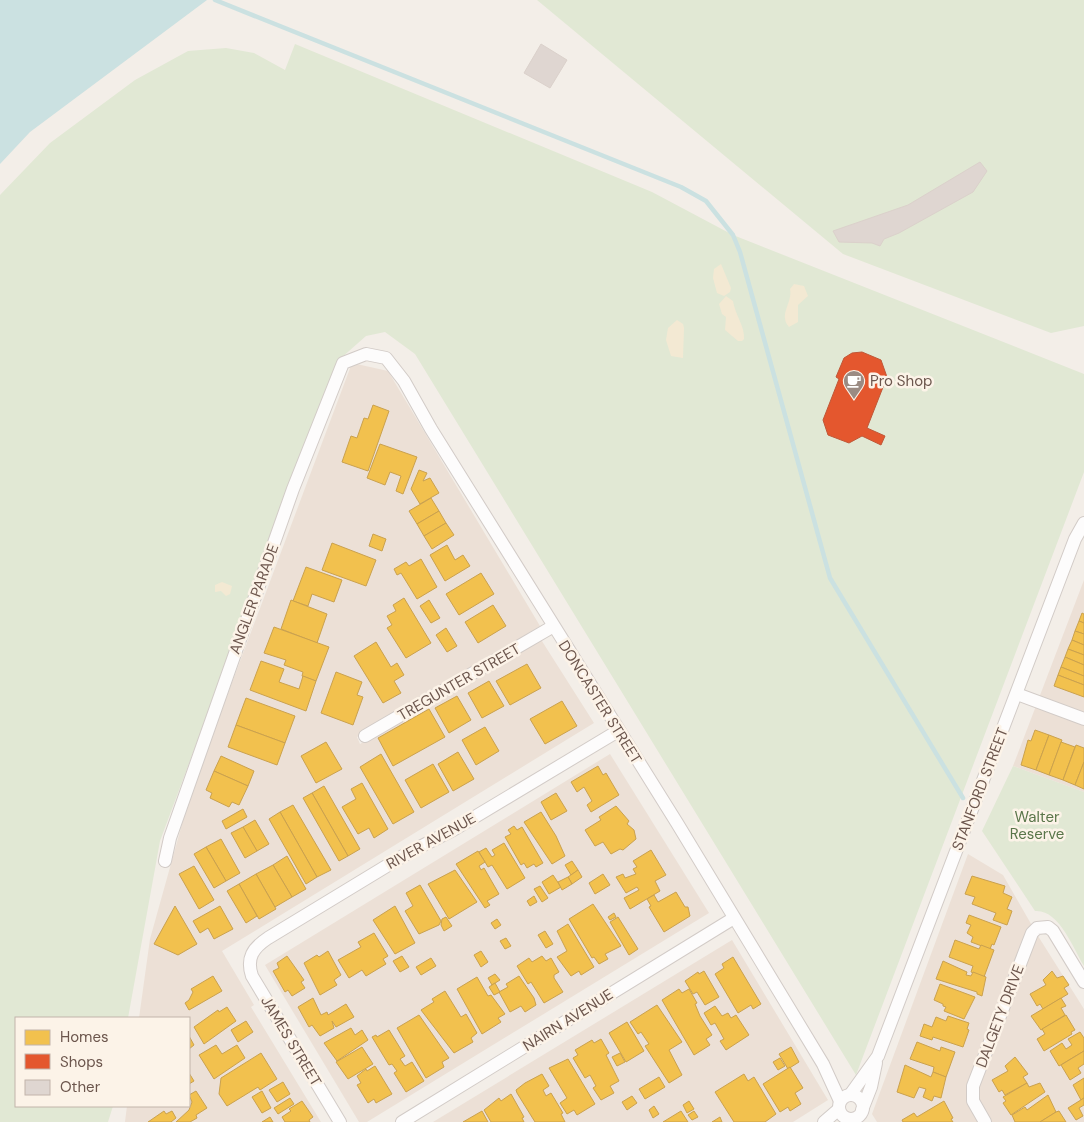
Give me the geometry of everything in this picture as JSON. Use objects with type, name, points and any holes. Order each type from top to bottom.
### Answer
[{"type":"street","name":"DONCASTER STREET","points":[[366,354],[386,358],[404,381],[430,429],[734,918],[850,1112]]},
{"type":"street","name":"ANGLER PARADE","points":[[166,862],[173,829],[293,489],[343,363],[366,354]]},
{"type":"street","name":"STANFORD STREET","points":[[850,1112],[878,1056],[1075,538],[1084,523]]},
{"type":"street","name":"TREGUNTER STREET","points":[[365,736],[552,627]]},
{"type":"street","points":[[1017,694],[1084,719]]},
{"type":"street","name":"RIVER AVENUE","points":[[250,957],[254,949],[268,938],[408,853],[452,830],[618,731]]},
{"type":"street","name":"NAIRN AVENUE","points":[[402,1122],[734,918]]},
{"type":"street","name":"DALGETY DRIVE","points":[[985,1122],[973,1101],[973,1086],[1032,933],[1042,926],[1053,931],[1084,982]]},
{"type":"street","name":"JAMES STREET","points":[[250,957],[250,971],[255,982],[340,1122]]},
{"type":"street","name":"STANFORD STREET","points":[[850,1112],[872,1087],[878,1056]]},
{"type":"street","points":[[824,1122],[850,1112]]},
{"type":"shaded area","points":[[0,0],[207,0],[30,132],[0,164]]},
{"type":"shaded area","points":[[352,363],[388,371],[540,626],[357,737],[360,744],[540,638],[594,723],[222,951],[254,1005],[251,1007],[321,1122],[125,1122],[127,1107],[190,1107],[190,1017],[139,1017],[150,939],[191,792]]},
{"type":"shaded area","points":[[1084,580],[1084,792],[1013,766]]},
{"type":"shaded area","points":[[610,754],[709,913],[367,1122],[359,1122],[265,965]]},
{"type":"shaded area","points":[[968,854],[1003,875],[1038,936],[1084,1009],[1084,1122],[877,1122],[872,1114]]},
{"type":"shaded area","points":[[732,940],[828,1100],[793,1122],[433,1122]]},
{"type":"green space","points":[[537,0],[1084,0],[1084,326],[1051,333],[843,254]]},
{"type":"green space","points":[[295,44],[652,192],[733,235],[1084,374],[1084,472],[856,1075],[415,354],[385,332],[366,336],[340,359],[160,841],[128,1017],[15,1017],[15,1107],[113,1107],[108,1122],[0,1122],[0,195],[50,143],[135,80],[188,51],[226,48],[254,53],[285,70]]},
{"type":"green space","name":"Walter Reserve","points":[[1013,766],[1084,792],[1084,966],[1058,923],[1044,912],[1035,911],[982,831]]},
{"type":"sand","points":[[721,264],[731,288],[730,292],[724,296],[717,293],[713,278],[714,269]]},
{"type":"sand","points":[[794,284],[804,286],[808,296],[798,305],[798,322],[789,327],[786,322],[785,313],[790,299],[790,289]]},
{"type":"sand","points":[[726,296],[733,301],[744,334],[742,341],[738,341],[725,330],[726,317],[722,314],[719,304]]},
{"type":"sand","points":[[677,320],[683,324],[684,328],[683,358],[671,356],[666,340],[668,328]]},
{"type":"sand","points":[[222,582],[232,586],[230,594],[226,596],[221,591],[215,592],[215,585]]},
{"type":"building: Homes","points":[[373,405],[389,411],[368,471],[342,462],[351,436],[357,438],[364,418],[368,419]]},
{"type":"building: Homes","points":[[380,444],[417,457],[403,494],[396,491],[401,476],[390,472],[385,485],[367,478]]},
{"type":"building: Homes","points":[[419,470],[427,473],[423,481],[430,478],[439,493],[420,504],[411,489]]},
{"type":"building: Homes","points":[[431,498],[439,511],[417,524],[409,511]]},
{"type":"building: Homes","points":[[439,511],[446,523],[424,536],[417,524]]},
{"type":"building: Homes","points":[[446,523],[454,535],[432,549],[424,536]]},
{"type":"building: Homes","points":[[373,534],[386,539],[382,551],[369,546]]},
{"type":"building: Homes","points":[[332,543],[376,560],[366,586],[322,570]]},
{"type":"building: Homes","points":[[447,545],[455,560],[463,555],[470,566],[445,581],[430,555]]},
{"type":"building: Homes","points":[[421,559],[437,587],[417,599],[401,573],[397,575],[394,569],[406,562],[409,566]]},
{"type":"building: Homes","points":[[306,567],[342,580],[334,602],[312,594],[308,606],[293,601]]},
{"type":"building: Homes","points":[[481,573],[494,594],[459,615],[446,594]]},
{"type":"building: Homes","points":[[404,598],[431,643],[406,658],[387,628],[392,625],[387,616],[396,611],[393,605]]},
{"type":"building: Homes","points":[[291,600],[327,614],[317,643],[281,629]]},
{"type":"building: Homes","points":[[429,600],[440,618],[431,623],[420,606]]},
{"type":"building: Homes","points":[[493,605],[506,626],[478,643],[465,622]]},
{"type":"building: Homes","points":[[1082,613],[1084,614],[1084,623],[1079,621]]},
{"type":"building: Homes","points":[[1079,621],[1084,623],[1084,634],[1075,631]]},
{"type":"building: Homes","points":[[274,627],[329,647],[316,681],[302,676],[303,672],[284,665],[286,660],[264,653]]},
{"type":"building: Homes","points":[[446,628],[457,646],[447,652],[436,635]]},
{"type":"building: Homes","points":[[1075,631],[1084,634],[1084,645],[1072,640]]},
{"type":"building: Homes","points":[[1072,640],[1084,645],[1084,655],[1068,649]]},
{"type":"building: Homes","points":[[376,642],[391,667],[397,663],[404,675],[394,681],[401,693],[383,703],[354,656]]},
{"type":"building: Homes","points":[[1068,649],[1084,655],[1084,665],[1065,657]]},
{"type":"building: Homes","points":[[1065,657],[1084,665],[1084,676],[1061,667]]},
{"type":"building: Homes","points":[[261,661],[284,669],[279,682],[299,689],[303,676],[316,681],[306,711],[250,690]]},
{"type":"building: Homes","points":[[527,664],[541,688],[510,705],[496,681]]},
{"type":"building: Homes","points":[[1061,667],[1084,676],[1084,685],[1058,675]]},
{"type":"building: Homes","points":[[336,672],[362,682],[357,695],[363,697],[353,725],[321,713]]},
{"type":"building: Homes","points":[[1058,675],[1084,685],[1084,697],[1054,686]]},
{"type":"building: Homes","points":[[489,681],[504,706],[482,718],[468,693]]},
{"type":"building: Homes","points":[[457,696],[471,720],[449,733],[435,708]]},
{"type":"building: Homes","points":[[246,698],[295,716],[285,743],[236,725]]},
{"type":"building: Homes","points":[[562,701],[577,726],[545,744],[530,719]]},
{"type":"building: Homes","points":[[429,709],[445,737],[393,766],[378,738]]},
{"type":"building: Homes","points":[[236,725],[285,743],[277,765],[228,747]]},
{"type":"building: Homes","points":[[485,727],[499,751],[476,765],[462,740]]},
{"type":"building: Homes","points":[[1035,730],[1049,735],[1036,770],[1021,765],[1028,740],[1031,741]]},
{"type":"building: Homes","points":[[1049,735],[1062,740],[1049,775],[1036,770]]},
{"type":"building: Homes","points":[[326,742],[342,769],[316,783],[301,756]]},
{"type":"building: Homes","points":[[1061,742],[1075,747],[1063,780],[1049,775]]},
{"type":"building: Homes","points":[[1076,745],[1084,748],[1084,762],[1075,785],[1063,780]]},
{"type":"building: Homes","points":[[458,752],[474,779],[453,791],[438,764]]},
{"type":"building: Homes","points":[[381,754],[414,812],[393,824],[360,767]]},
{"type":"building: Homes","points":[[221,756],[254,771],[248,786],[214,771]]},
{"type":"building: Homes","points":[[1084,762],[1084,789],[1075,785]]},
{"type":"building: Homes","points":[[433,764],[449,792],[421,808],[405,780]]},
{"type":"building: Homes","points":[[598,766],[603,775],[606,773],[619,795],[591,812],[587,805],[592,801],[584,787],[577,792],[571,782]]},
{"type":"building: Homes","points":[[214,771],[248,786],[239,805],[232,802],[229,807],[210,798],[212,793],[206,790]]},
{"type":"building: Homes","points":[[362,783],[388,829],[374,838],[369,828],[358,834],[342,807],[356,799],[351,789]]},
{"type":"building: Homes","points":[[324,786],[360,849],[348,856],[312,793]]},
{"type":"building: Homes","points":[[312,793],[348,856],[339,861],[303,798]]},
{"type":"building: Homes","points":[[556,793],[567,811],[551,820],[541,802]]},
{"type":"building: Homes","points":[[293,805],[331,870],[317,877],[280,812]]},
{"type":"building: Homes","points":[[616,806],[629,821],[627,824],[634,830],[636,839],[623,850],[620,849],[611,854],[603,842],[595,846],[585,830],[601,820],[599,817]]},
{"type":"building: Homes","points":[[243,809],[247,817],[226,829],[222,821]]},
{"type":"building: Homes","points":[[280,812],[317,877],[306,884],[269,819]]},
{"type":"building: Homes","points":[[541,812],[556,836],[565,856],[552,864],[524,822]]},
{"type":"building: Homes","points":[[255,820],[269,844],[257,851],[243,827]]},
{"type":"building: Homes","points":[[514,826],[517,830],[522,827],[543,863],[536,867],[534,864],[527,868],[524,863],[521,865],[505,837],[511,834],[508,830]]},
{"type":"building: Homes","points":[[243,827],[257,851],[245,858],[231,833]]},
{"type":"building: Homes","points":[[221,839],[240,873],[226,881],[206,847]]},
{"type":"building: Homes","points":[[504,843],[525,878],[507,889],[492,865],[488,867],[479,852],[486,848],[492,857],[495,855],[492,850]]},
{"type":"building: Homes","points":[[206,847],[226,881],[214,888],[194,854]]},
{"type":"building: Homes","points":[[651,850],[666,875],[655,881],[660,891],[630,909],[624,898],[639,890],[637,887],[626,893],[616,877],[623,874],[625,878],[636,874],[633,869],[637,867],[633,861]]},
{"type":"building: Homes","points":[[478,851],[485,862],[479,866],[481,870],[484,868],[499,894],[487,901],[490,905],[485,908],[456,864]]},
{"type":"building: Homes","points":[[287,856],[306,889],[292,897],[273,865]]},
{"type":"building: Homes","points":[[572,861],[578,870],[571,875],[565,865]]},
{"type":"building: Homes","points":[[273,865],[292,897],[275,907],[256,874]]},
{"type":"building: Homes","points":[[194,866],[214,900],[199,909],[179,874]]},
{"type":"building: Homes","points":[[455,870],[477,902],[449,919],[428,884]]},
{"type":"building: Homes","points":[[578,870],[582,877],[572,884],[568,877]]},
{"type":"building: Homes","points":[[256,874],[276,909],[259,919],[239,884]]},
{"type":"building: Homes","points":[[603,874],[610,885],[595,894],[589,883]]},
{"type":"building: Homes","points":[[553,875],[561,887],[549,894],[542,882]]},
{"type":"building: Homes","points":[[972,876],[1005,886],[1003,893],[1012,897],[1007,909],[1012,911],[1007,925],[993,920],[996,913],[972,904],[975,897],[965,894]]},
{"type":"building: Homes","points":[[568,877],[572,884],[562,890],[558,882]]},
{"type":"building: Homes","points":[[239,884],[257,916],[246,923],[227,891]]},
{"type":"building: Homes","points":[[420,885],[441,921],[439,925],[419,934],[405,911],[413,906],[406,893]]},
{"type":"building: Homes","points":[[540,886],[548,898],[542,902],[534,889]]},
{"type":"building: Homes","points":[[676,892],[685,907],[688,907],[690,916],[664,932],[649,907],[651,906],[647,899],[654,895],[658,902]]},
{"type":"building: Homes","points":[[534,896],[537,902],[530,906],[527,901]]},
{"type":"building: Homes","points":[[593,904],[621,946],[605,954],[608,959],[599,964],[594,957],[592,958],[569,919]]},
{"type":"building: Homes","points":[[175,906],[197,944],[178,955],[154,944]]},
{"type":"building: Homes","points":[[220,906],[233,929],[214,939],[208,928],[200,933],[193,921]]},
{"type":"building: Homes","points":[[395,906],[415,943],[395,954],[373,920]]},
{"type":"building: Homes","points":[[614,913],[616,917],[610,920],[608,917]]},
{"type":"building: Homes","points":[[969,915],[1001,927],[994,945],[992,944],[990,949],[971,942],[973,937],[967,933],[971,925],[966,923]]},
{"type":"building: Homes","points":[[446,917],[452,926],[444,931],[441,925],[442,919]]},
{"type":"building: Homes","points":[[618,917],[638,949],[629,955],[610,922]]},
{"type":"building: Homes","points":[[497,919],[501,925],[495,929],[491,923]]},
{"type":"building: Homes","points":[[568,924],[594,967],[581,975],[579,971],[571,976],[557,957],[567,951],[557,931]]},
{"type":"building: Homes","points":[[545,931],[553,944],[546,948],[538,935]]},
{"type":"building: Homes","points":[[374,933],[388,956],[383,959],[386,964],[366,976],[362,970],[349,978],[338,960],[361,947],[358,942]]},
{"type":"building: Homes","points":[[506,938],[511,946],[505,949],[500,941]]},
{"type":"building: Homes","points":[[955,940],[979,949],[981,945],[994,950],[984,977],[971,972],[973,966],[949,957]]},
{"type":"building: Homes","points":[[328,951],[341,975],[334,980],[337,985],[320,995],[304,963]]},
{"type":"building: Homes","points":[[481,951],[488,962],[481,967],[474,955]]},
{"type":"building: Homes","points":[[287,956],[304,980],[301,982],[305,988],[292,996],[288,990],[285,992],[273,971],[279,968],[277,963]]},
{"type":"building: Homes","points":[[402,956],[409,967],[400,972],[393,961]]},
{"type":"building: Homes","points":[[542,956],[546,961],[551,958],[559,972],[554,975],[554,978],[563,992],[544,1003],[531,982],[528,984],[517,966],[529,958],[532,962]]},
{"type":"building: Homes","points":[[733,957],[761,1004],[753,1009],[751,1005],[738,1013],[715,974],[724,968],[722,964]]},
{"type":"building: Homes","points":[[431,958],[436,966],[421,975],[416,967]]},
{"type":"building: Homes","points":[[943,961],[967,972],[966,975],[971,976],[973,972],[986,977],[982,996],[977,994],[977,992],[936,979]]},
{"type":"building: Homes","points":[[704,971],[719,997],[705,1005],[697,992],[693,994],[685,981],[698,972],[699,974]]},
{"type":"building: Homes","points":[[1052,971],[1057,978],[1063,976],[1069,985],[1064,988],[1068,994],[1043,1009],[1040,1004],[1037,1006],[1030,994],[1046,985],[1043,980]]},
{"type":"building: Homes","points":[[495,974],[500,980],[492,985],[488,978]]},
{"type":"building: Homes","points":[[213,976],[222,991],[189,1010],[185,1003],[193,992],[191,989]]},
{"type":"building: Homes","points":[[519,976],[534,998],[536,1005],[525,1012],[521,1006],[510,1012],[499,992],[508,987],[506,984]]},
{"type":"building: Homes","points":[[477,977],[488,996],[491,995],[505,1014],[498,1018],[501,1022],[482,1034],[457,989]]},
{"type":"building: Homes","points":[[495,983],[500,992],[494,995],[489,987]]},
{"type":"building: Homes","points":[[940,984],[975,997],[964,1019],[944,1011],[946,1007],[934,1000]]},
{"type":"building: Homes","points":[[679,989],[682,993],[689,989],[697,1003],[695,1004],[700,1016],[712,1035],[706,1039],[710,1045],[694,1055],[662,1000]]},
{"type":"building: Homes","points":[[445,991],[461,1017],[466,1014],[477,1033],[471,1038],[473,1042],[454,1053],[421,1010],[434,1002],[432,999]]},
{"type":"building: Homes","points":[[313,998],[321,1015],[327,1012],[328,1015],[346,1004],[354,1017],[336,1027],[332,1021],[334,1028],[320,1036],[312,1025],[309,1027],[298,1007]]},
{"type":"building: Homes","points":[[1061,998],[1066,1006],[1061,1008],[1065,1015],[1041,1030],[1031,1016]]},
{"type":"building: Homes","points":[[657,1005],[682,1042],[669,1050],[682,1075],[669,1083],[645,1046],[649,1044],[641,1032],[638,1034],[630,1022]]},
{"type":"building: Homes","points":[[715,1006],[722,1016],[728,1013],[731,1018],[736,1015],[749,1035],[726,1050],[720,1041],[724,1039],[715,1023],[711,1025],[704,1013]]},
{"type":"building: Homes","points":[[227,1007],[236,1021],[204,1044],[194,1027],[218,1010],[219,1012]]},
{"type":"building: Homes","points":[[419,1015],[449,1058],[442,1062],[444,1067],[426,1078],[397,1028]]},
{"type":"building: Homes","points":[[1066,1015],[1075,1030],[1071,1032],[1072,1034],[1044,1051],[1037,1039],[1045,1034],[1042,1029]]},
{"type":"building: Homes","points":[[948,1016],[969,1023],[967,1029],[969,1030],[963,1047],[933,1037],[932,1040],[920,1036],[924,1024],[932,1027],[936,1017],[946,1021]]},
{"type":"building: Homes","points":[[246,1021],[253,1032],[238,1042],[231,1030]]},
{"type":"building: Homes","points":[[627,1022],[644,1051],[626,1062],[609,1033]]},
{"type":"building: Homes","points":[[351,1028],[355,1035],[362,1030],[368,1040],[337,1061],[324,1043]]},
{"type":"building: Homes","points":[[389,1030],[405,1056],[400,1059],[405,1066],[412,1062],[424,1081],[406,1092],[394,1073],[397,1071],[392,1064],[389,1065],[372,1037],[376,1035],[377,1037]]},
{"type":"building: Homes","points":[[1080,1032],[1084,1038],[1084,1051],[1059,1066],[1050,1051],[1062,1043],[1066,1049],[1072,1045],[1068,1039]]},
{"type":"building: Homes","points":[[190,1038],[194,1045],[190,1048]]},
{"type":"building: Homes","points":[[601,1039],[609,1053],[606,1055],[619,1081],[610,1086],[614,1093],[601,1100],[593,1088],[596,1086],[590,1075],[585,1078],[573,1058],[578,1055],[575,1050],[592,1040],[594,1043]]},
{"type":"building: Homes","points":[[917,1042],[940,1051],[941,1047],[955,1052],[946,1077],[933,1072],[934,1067],[910,1059]]},
{"type":"building: Homes","points":[[216,1045],[222,1054],[237,1045],[245,1058],[214,1079],[199,1055]]},
{"type":"building: Homes","points":[[362,1047],[373,1064],[348,1079],[336,1062]]},
{"type":"building: Homes","points":[[791,1047],[799,1062],[788,1069],[779,1054]]},
{"type":"building: Homes","points":[[1084,1051],[1084,1064],[1078,1068],[1081,1073],[1070,1080],[1061,1065]]},
{"type":"building: Homes","points":[[261,1053],[277,1079],[260,1090],[258,1087],[227,1106],[219,1094],[221,1078]]},
{"type":"building: Homes","points":[[620,1053],[625,1062],[617,1066],[612,1057]]},
{"type":"building: Homes","points":[[1015,1057],[1028,1074],[1023,1077],[1027,1083],[1005,1095],[1002,1090],[999,1092],[992,1080],[1008,1071],[1005,1066]]},
{"type":"building: Homes","points":[[780,1058],[785,1066],[778,1070],[773,1062]]},
{"type":"building: Homes","points":[[568,1059],[595,1104],[577,1115],[574,1110],[567,1114],[560,1103],[567,1098],[549,1068]]},
{"type":"building: Homes","points":[[905,1065],[931,1077],[933,1072],[946,1077],[941,1098],[934,1096],[932,1101],[923,1097],[926,1089],[919,1087],[914,1098],[897,1092]]},
{"type":"building: Homes","points":[[375,1066],[392,1094],[376,1103],[374,1099],[368,1103],[357,1085],[361,1083],[357,1076],[366,1069],[367,1071]]},
{"type":"building: Homes","points":[[790,1067],[803,1088],[795,1093],[801,1104],[790,1111],[788,1107],[780,1112],[763,1084]]},
{"type":"building: Homes","points":[[542,1074],[549,1086],[543,1090],[546,1096],[551,1093],[563,1113],[561,1114],[565,1122],[535,1122],[517,1093],[516,1090],[525,1083]]},
{"type":"building: Homes","points":[[744,1074],[748,1081],[754,1077],[776,1114],[765,1122],[734,1122],[715,1092]]},
{"type":"building: Homes","points":[[190,1075],[194,1081],[190,1083]]},
{"type":"building: Homes","points":[[659,1077],[665,1087],[645,1099],[639,1089]]},
{"type":"building: Homes","points":[[1084,1078],[1084,1098],[1081,1100],[1073,1085]]},
{"type":"building: Homes","points":[[283,1082],[290,1094],[277,1102],[269,1090]]},
{"type":"building: Homes","points":[[1027,1083],[1029,1087],[1040,1083],[1045,1092],[1011,1115],[1003,1103],[1006,1101],[1003,1097]]},
{"type":"building: Homes","points":[[196,1091],[207,1108],[196,1115],[197,1118],[190,1122],[176,1122],[189,1110],[192,1102],[190,1094]]},
{"type":"building: Homes","points":[[262,1091],[271,1108],[262,1113],[252,1097]]},
{"type":"building: Homes","points":[[511,1094],[524,1117],[522,1118],[524,1122],[491,1122],[484,1110],[499,1098],[501,1101]]},
{"type":"building: Homes","points":[[1048,1095],[1056,1112],[1040,1122],[1015,1122],[1012,1115],[1025,1107],[1027,1110]]},
{"type":"building: Homes","points":[[632,1096],[637,1103],[627,1110],[622,1102]]},
{"type":"building: Homes","points":[[290,1098],[294,1104],[278,1114],[274,1108]]},
{"type":"building: Homes","points":[[1084,1098],[1084,1105],[1079,1108],[1083,1116],[1076,1120],[1068,1108]]},
{"type":"building: Homes","points":[[302,1101],[313,1117],[309,1120],[310,1122],[285,1122],[282,1117],[291,1111],[289,1109]]},
{"type":"building: Homes","points":[[689,1101],[694,1109],[687,1113],[683,1105]]},
{"type":"building: Homes","points":[[944,1101],[953,1118],[951,1119],[953,1122],[903,1122],[902,1120],[914,1113],[917,1117]]},
{"type":"building: Homes","points":[[654,1106],[659,1114],[653,1118],[649,1110]]},
{"type":"building: Homes","points":[[164,1111],[166,1114],[172,1111],[176,1118],[171,1122],[148,1122]]},
{"type":"building: Homes","points":[[482,1111],[488,1122],[463,1122]]},
{"type":"building: Homes","points":[[681,1111],[688,1122],[663,1122]]},
{"type":"building: Homes","points":[[694,1111],[698,1117],[692,1120],[688,1115]]},
{"type":"building: Homes","points":[[1059,1111],[1066,1122],[1040,1122],[1056,1112]]},
{"type":"building: Homes","points":[[270,1117],[273,1122],[262,1122]]},
{"type":"building: Homes","points":[[720,1117],[722,1122],[712,1122]]},
{"type":"building: Shops","name":"Pro Shop","points":[[862,352],[881,360],[887,377],[867,428],[885,436],[881,445],[862,436],[849,443],[828,435],[823,420],[839,379],[836,377],[844,358],[852,353]]},
{"type":"building: Other","points":[[541,44],[567,60],[550,88],[524,73]]},
{"type":"building: Other","points":[[980,162],[987,171],[973,192],[899,233],[884,239],[880,246],[872,243],[839,242],[833,231],[908,205]]},
{"type":"waterway","points":[[215,0],[681,187],[706,201],[733,235],[740,252],[830,578],[963,798]]},
{"type":"place","name":"Pro Shop","points":[[854,400]]}]
